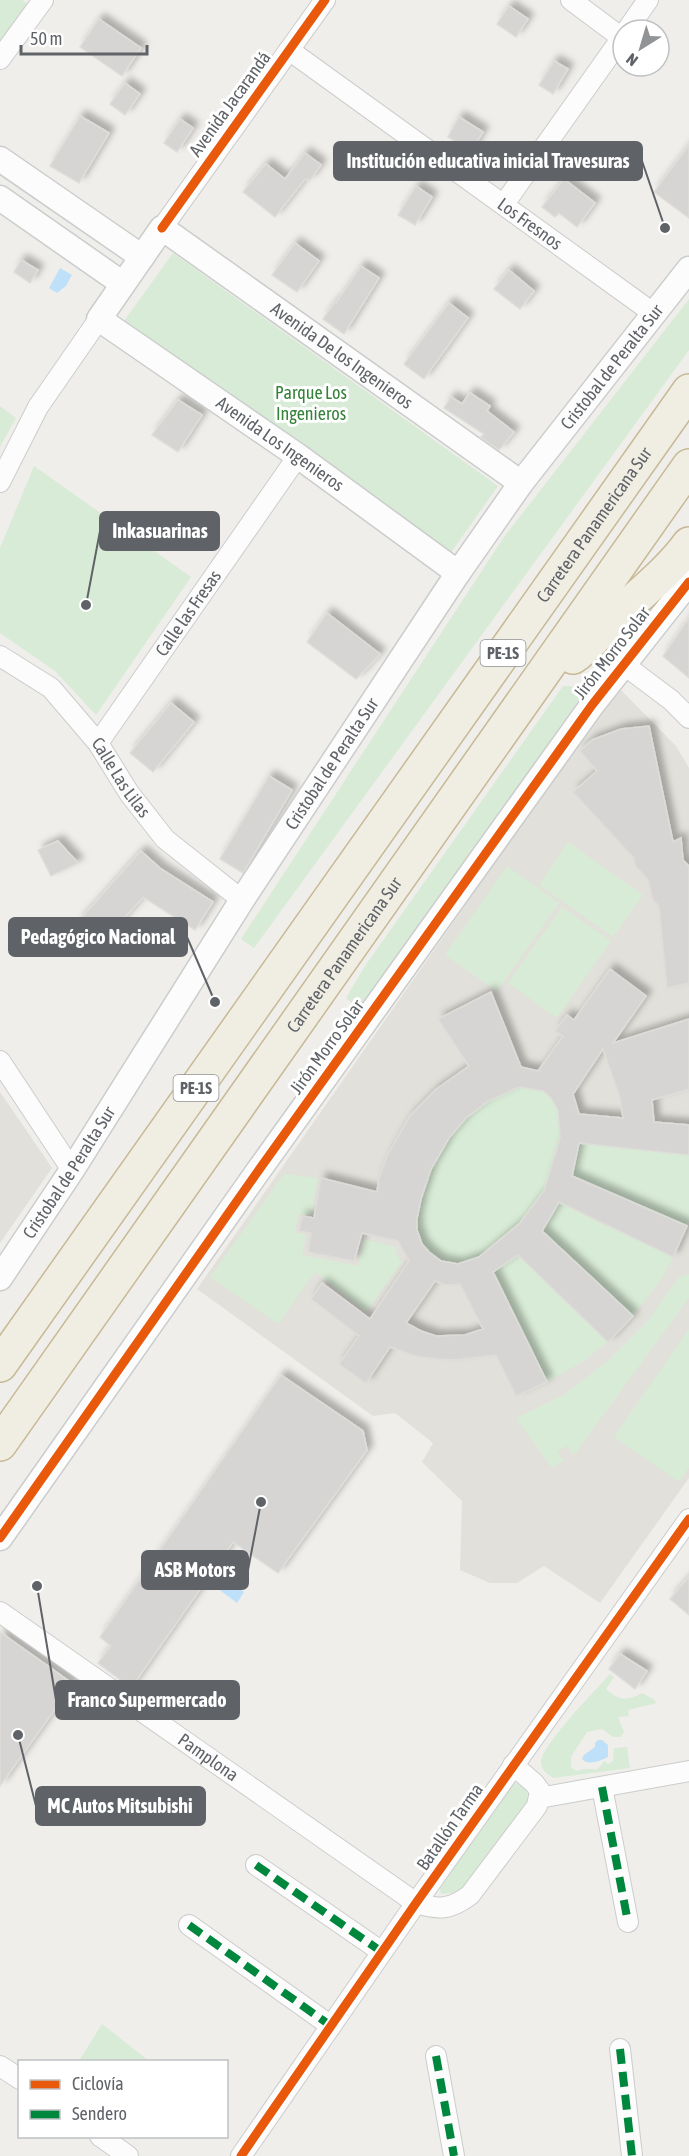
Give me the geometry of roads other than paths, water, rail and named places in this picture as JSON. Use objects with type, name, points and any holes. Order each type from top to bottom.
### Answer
[{"type":"highway","name":"Carretera Panamericana Sur","points":[[0,1365],[689,391]]},
{"type":"highway","name":"Carretera Panamericana Sur","points":[[0,1444],[689,466]]},
{"type":"highway","points":[[543,675],[585,649],[606,625],[673,565],[689,544]]},
{"type":"street","points":[[0,59],[42,0]]},
{"type":"street","name":"Avenida Jacarandá","points":[[0,482],[38,407],[162,228],[325,0]]},
{"type":"street","points":[[571,0],[611,26]]},
{"type":"street","points":[[635,18],[648,0]]},
{"type":"street","name":"Los Fresnos","points":[[290,50],[653,313]]},
{"type":"street","points":[[504,204],[611,52]]},
{"type":"street","points":[[0,159],[142,257]]},
{"type":"street","points":[[0,198],[123,284]]},
{"type":"street","name":"Avenida De los Ingenieros","points":[[162,228],[521,483]]},
{"type":"street","name":"Cristobal de Peralta Sur","points":[[0,1278],[72,1170],[242,900],[458,573],[521,483],[689,269]]},
{"type":"street","name":"Avenida Los Ingenieros","points":[[99,319],[298,456],[458,573]]},
{"type":"street","name":"Calle las Fresas","points":[[99,743],[298,456]]},
{"type":"street","name":"Jirón Morro Solar","points":[[0,1538],[263,1165],[623,664],[689,582]]},
{"type":"street","name":"Calle Las Lilas","points":[[0,656],[51,688],[99,743],[129,793],[165,838],[242,900]]},
{"type":"street","points":[[623,664],[671,700],[689,718]]},
{"type":"street","points":[[0,1061],[72,1170]]},
{"type":"street","name":"Batallón Tarma","points":[[241,2156],[416,1903],[689,1518]]},
{"type":"street","name":"Pamplona","points":[[0,1612],[416,1903]]},
{"type":"street","points":[[416,1903],[432,1908],[445,1908],[458,1904],[470,1895],[537,1806],[540,1791],[513,1765]]},
{"type":"street","points":[[539,1798],[689,1771]]},
{"type":"street","points":[[602,1787],[628,1922]]},
{"type":"street","points":[[256,1865],[382,1952]]},
{"type":"street","points":[[189,1924],[331,2026]]},
{"type":"street","points":[[620,2049],[632,2156]]},
{"type":"street","points":[[436,2056],[454,2156]]},
{"type":"street","points":[[0,2066],[18,2078]]},
{"type":"street","points":[[103,2138],[128,2156]]},
{"type":"water","points":[[60,268],[72,275],[66,286],[57,293],[49,288]]},
{"type":"water","points":[[224,1578],[244,1592],[237,1603],[217,1588]]},
{"type":"water","points":[[598,1740],[608,1745],[608,1757],[594,1762],[582,1759],[595,1747]]},
{"type":"place","name":"Institución educativa inicial Travesuras","points":[[665,228]]},
{"type":"place","name":"Inkasuarinas","points":[[86,605]]},
{"type":"place","name":"Pedagógico Nacional","points":[[215,1002]]},
{"type":"place","name":"ASB Motors","points":[[261,1502]]},
{"type":"place","name":"Franco Supermercado","points":[[37,1586]]},
{"type":"place","name":"MC Autos Mitsubishi","points":[[18,1735]]},
{"type":"park label","name":"Parque Los Ingenieros","points":[[311,403]]}]
